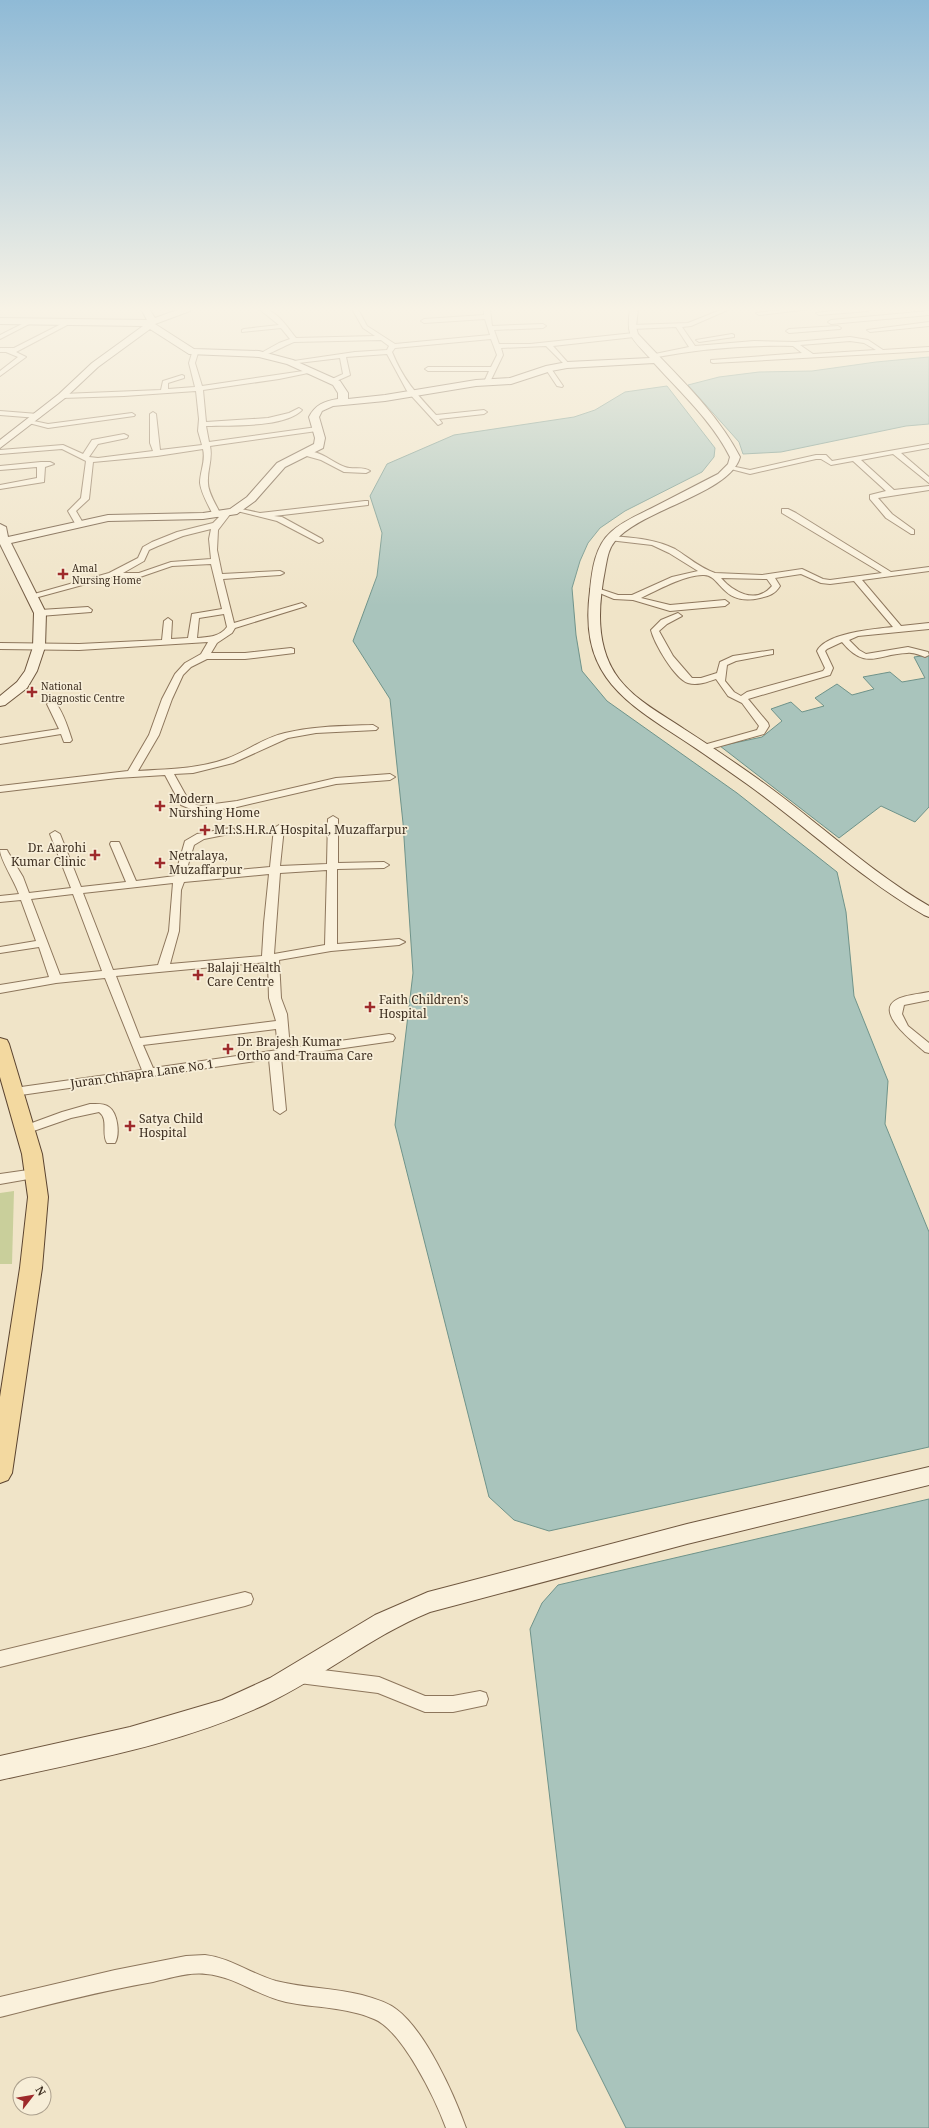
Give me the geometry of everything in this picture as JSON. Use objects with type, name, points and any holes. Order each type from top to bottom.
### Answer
[{"type":"main road","points":[[0,1044],[32,1154],[38,1197],[31,1268],[0,1473]]},
{"type":"street","points":[[0,445],[47,408]]},
{"type":"street","points":[[200,408],[205,446],[210,459],[205,468],[204,484],[224,516]]},
{"type":"street","points":[[31,596],[112,575],[141,559],[146,549],[155,544],[224,516],[264,486],[281,465],[316,448],[320,444],[314,417],[320,408]]},
{"type":"street","points":[[425,408],[436,420],[484,412]]},
{"type":"street","points":[[701,408],[726,439],[735,457],[730,468],[714,480],[632,523],[612,538],[603,552],[594,589],[593,612],[596,637],[607,669],[613,680],[639,705],[764,790],[882,882],[929,912]]},
{"type":"street","points":[[202,424],[258,421],[289,416],[299,410]]},
{"type":"street","points":[[0,413],[38,416]]},
{"type":"street","points":[[152,414],[154,443],[157,454]]},
{"type":"street","points":[[29,422],[48,426],[132,415]]},
{"type":"street","points":[[0,452],[60,447],[88,458],[157,454],[317,429]]},
{"type":"street","points":[[79,523],[72,510],[85,499],[88,458],[95,442],[124,436]]},
{"type":"street","points":[[730,468],[750,472],[819,457],[823,457],[831,463],[928,447]]},
{"type":"street","points":[[895,452],[929,481]]},
{"type":"street","points":[[306,453],[324,458],[344,470],[366,471]]},
{"type":"street","points":[[855,459],[894,493]]},
{"type":"street","points":[[0,488],[41,480],[41,464]]},
{"type":"street","points":[[0,468],[50,464]]},
{"type":"street","points":[[911,532],[889,516],[873,497],[876,495],[929,488]]},
{"type":"street","points":[[2,542],[79,523],[123,516],[224,516],[364,503]]},
{"type":"street","points":[[785,511],[794,514],[891,575]]},
{"type":"street","points":[[258,514],[280,519],[319,541]]},
{"type":"street","points":[[131,774],[154,735],[176,678],[185,667],[205,656],[216,639],[229,631],[231,626],[219,577],[213,542],[224,516]]},
{"type":"street","points":[[0,527],[2,542],[40,613],[39,647],[28,677],[10,695],[0,702]]},
{"type":"street","points":[[612,538],[647,542],[658,545],[680,555],[705,572],[714,575],[736,577],[770,576],[802,571],[825,582],[857,580],[929,569]]},
{"type":"street","points":[[112,575],[140,575],[171,564],[216,560]]},
{"type":"street","points":[[633,598],[670,581],[705,572]]},
{"type":"street","points":[[219,577],[280,573]]},
{"type":"street","points":[[714,575],[731,593],[741,597],[762,595],[772,592],[776,586],[770,576]]},
{"type":"street","points":[[857,580],[899,629]]},
{"type":"street","points":[[594,589],[617,597],[633,598],[670,608],[725,603]]},
{"type":"street","points":[[231,626],[302,606]]},
{"type":"street","points":[[40,613],[88,610]]},
{"type":"street","points":[[192,640],[195,616],[228,611]]},
{"type":"street","points":[[678,616],[664,622],[655,630],[657,638],[666,651],[690,681],[720,676]]},
{"type":"street","points":[[166,642],[168,621]]},
{"type":"street","points":[[744,701],[743,698],[745,696],[827,673],[829,668],[821,649],[843,638],[866,632],[929,626]]},
{"type":"street","points":[[843,638],[856,652],[864,656],[910,649],[925,654]]},
{"type":"street","points":[[0,646],[39,647],[216,639]]},
{"type":"street","points":[[205,656],[245,656],[291,651]]},
{"type":"street","points":[[703,748],[761,732],[764,726],[762,723],[744,701],[726,690],[720,680],[720,676],[726,661],[770,652]]},
{"type":"street","points":[[0,741],[65,735],[62,723],[52,704]]},
{"type":"street","points":[[0,789],[131,774],[192,770],[230,761],[274,739],[286,735],[316,730],[372,728]]},
{"type":"street","points":[[168,772],[185,804],[198,809],[237,804],[330,782],[390,777]]},
{"type":"street","points":[[331,948],[333,819]]},
{"type":"street","points":[[279,828],[274,871],[270,958],[276,1003],[281,1014],[282,1024],[280,1054],[280,1110]]},
{"type":"street","points":[[163,968],[174,931],[175,900],[189,843],[201,836],[230,831]]},
{"type":"street","points":[[55,834],[126,1018],[149,1073]]},
{"type":"street","points":[[115,844],[132,884]]},
{"type":"street","points":[[3,852],[18,877],[24,897],[56,979]]},
{"type":"street","points":[[0,899],[132,884],[333,865],[384,865]]},
{"type":"street","points":[[0,989],[56,979],[251,961],[331,948],[399,942]]},
{"type":"street","points":[[0,950],[42,943]]},
{"type":"street","points":[[929,996],[900,1002],[897,1005],[896,1014],[904,1028],[929,1049]]},
{"type":"street","points":[[137,1042],[282,1024]]},
{"type":"street","name":"Juran Chhapra Lane No 1","points":[[14,1092],[389,1038]]},
{"type":"street","points":[[25,1130],[65,1116],[98,1107],[105,1111],[108,1116],[111,1140]]},
{"type":"street","points":[[0,1180],[35,1174]]},
{"type":"street","points":[[0,1768],[162,1731],[197,1720],[258,1696],[296,1675],[380,1623],[405,1610],[428,1602],[688,1534],[929,1476]]},
{"type":"street","points":[[0,1659],[245,1599]]},
{"type":"street","points":[[296,1675],[378,1685],[425,1704],[453,1704],[480,1699]]},
{"type":"street","points":[[0,2007],[122,1977],[206,1964],[273,1990],[301,1996],[350,2003],[388,2015],[402,2030],[426,2067],[444,2097],[456,2128]]},
{"type":"green space","points":[[14,1191],[12,1264],[0,1264],[0,1193]]},
{"type":"water","points":[[598,408],[684,408],[715,448],[714,457],[702,472],[625,511],[600,528],[588,543],[580,561],[572,588],[576,635],[582,671],[607,701],[737,793],[837,872],[846,912],[854,996],[888,1081],[885,1124],[929,1232],[929,1447],[549,1531],[514,1520],[489,1497],[395,1125],[413,973],[403,823],[390,699],[353,641],[377,576],[382,533],[370,496],[387,464],[454,435],[574,417]]},
{"type":"water","points":[[709,408],[929,408],[929,424],[906,426],[781,452],[743,454],[739,442]]},
{"type":"water","points":[[929,655],[929,807],[915,822],[881,806],[839,838],[720,746],[762,737],[782,721],[771,709],[791,702],[802,712],[824,706],[815,698],[837,684],[852,695],[874,689],[863,677],[890,672],[902,682],[925,678],[914,657]]},
{"type":"water","points":[[929,1499],[929,2128],[626,2128],[577,2030],[530,1629],[542,1603],[558,1585]]},
{"type":"place","name":"Amal Nursing Home","points":[[63,574]]},
{"type":"place","name":"National Diagnostic Centre","points":[[32,692]]},
{"type":"place","name":"Modern Nurshing Home","points":[[160,806]]},
{"type":"place","name":"M.I.S.H.R.A Hospital, Muzaffarpur","points":[[205,830]]},
{"type":"place","name":"Dr. Aarohi Kumar Clinic","points":[[95,855]]},
{"type":"place","name":"Netralaya, Muzaffarpur","points":[[160,863]]},
{"type":"place","name":"Balaji Health Care Centre","points":[[198,975]]},
{"type":"place","name":"Faith Children's Hospital","points":[[370,1007]]},
{"type":"place","name":"Dr. Brajesh Kumar Ortho and Trauma Care","points":[[228,1049]]},
{"type":"place","name":"Satya Child Hospital","points":[[130,1126]]}]
